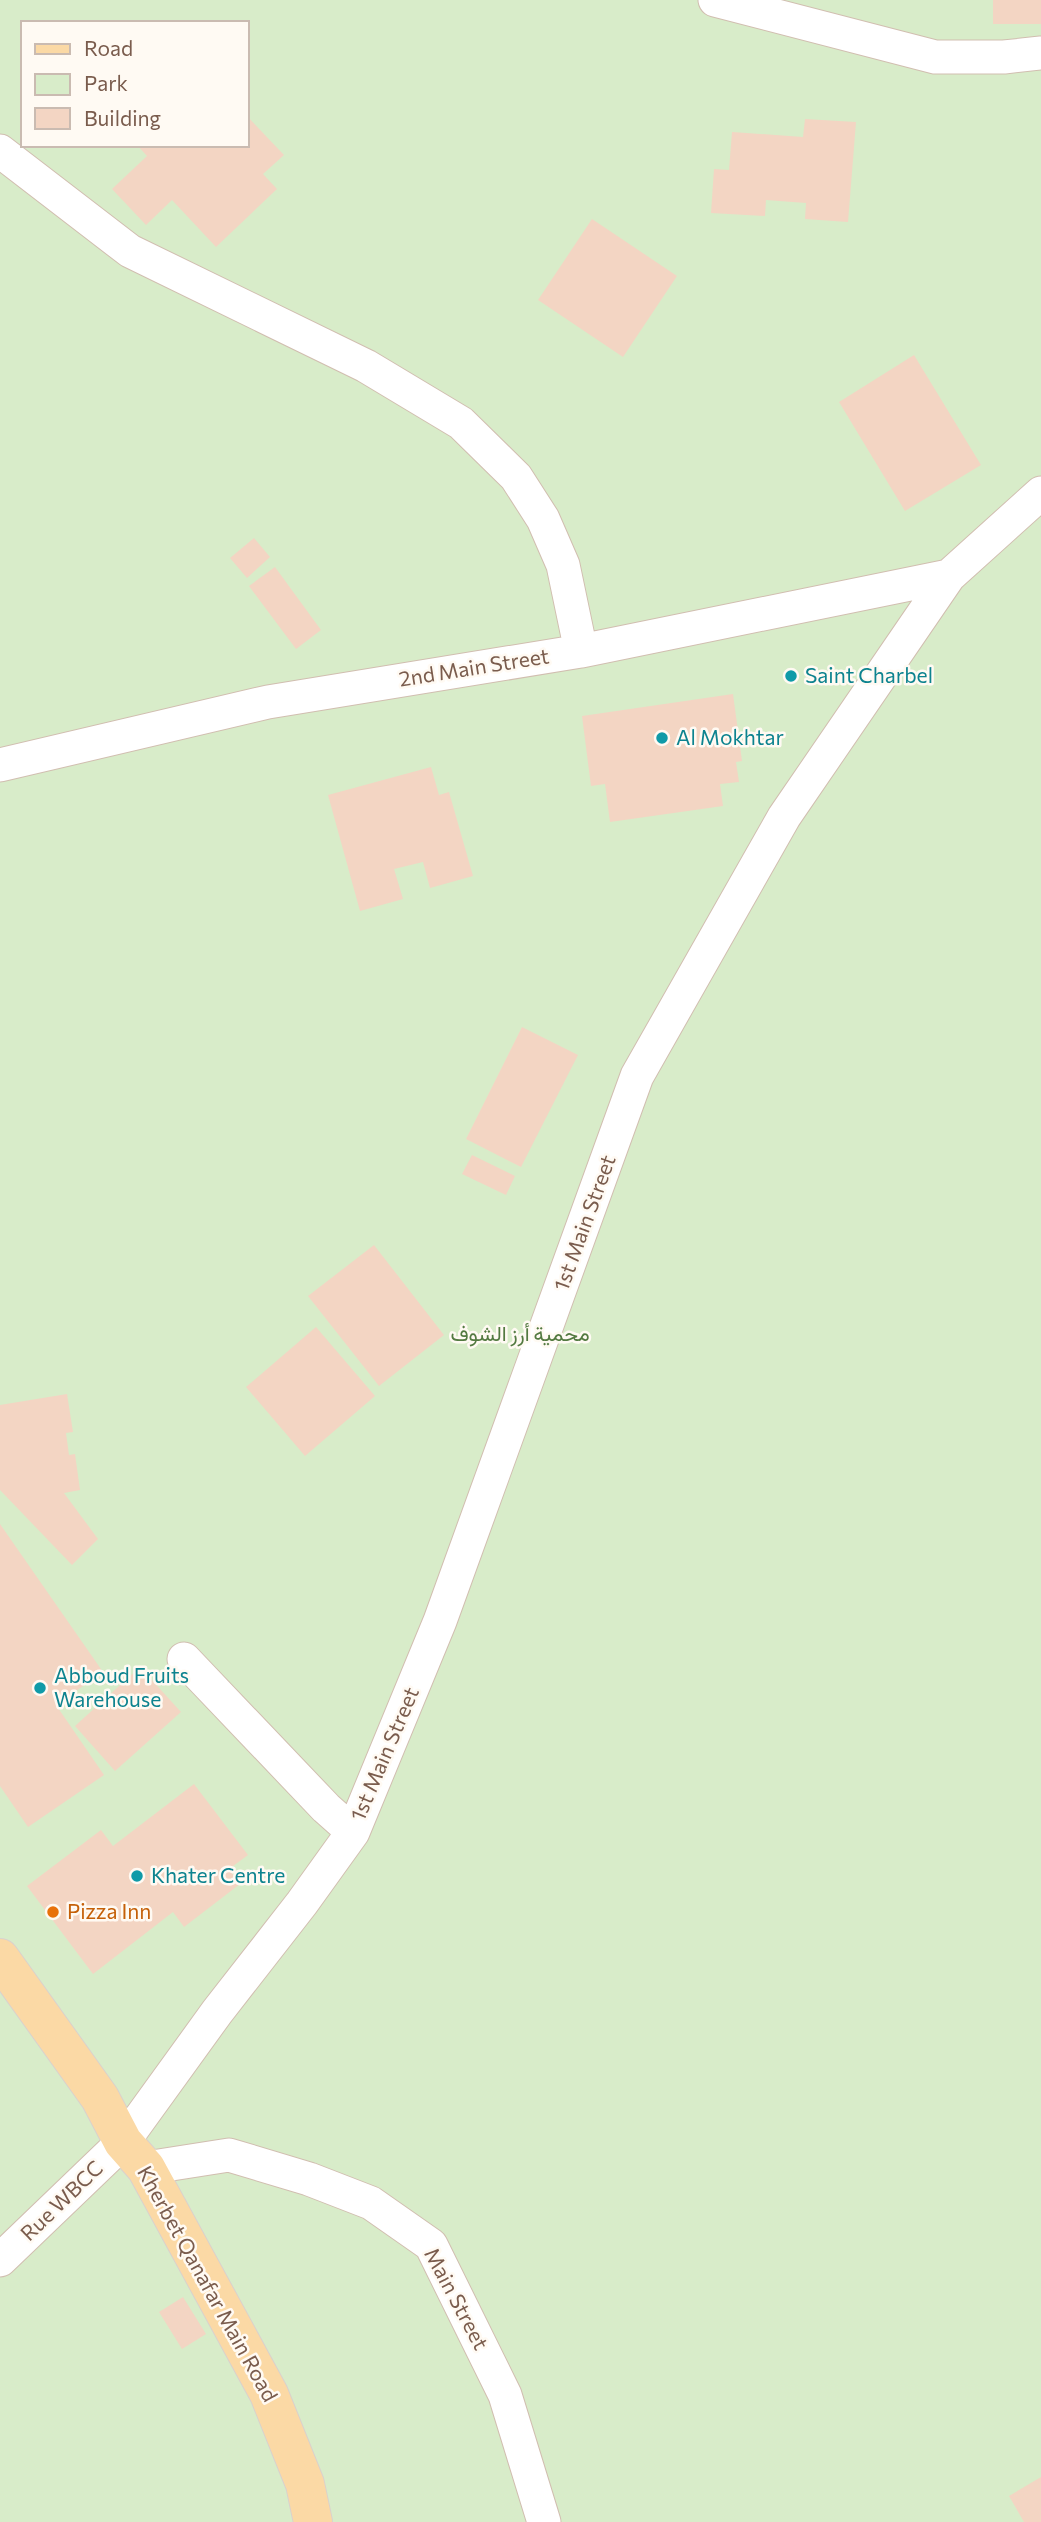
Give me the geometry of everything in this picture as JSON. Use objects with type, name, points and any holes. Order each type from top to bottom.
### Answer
[{"type":"main road","name":"Kherbet Qanafar Main Road","points":[[0,1958],[100,2098],[269,2394],[305,2484],[313,2522]]},
{"type":"street","points":[[715,0],[935,57],[1004,57],[1041,53]]},
{"type":"street","points":[[0,151],[130,251],[366,366],[461,423],[516,477],[543,519],[563,565],[581,651]]},
{"type":"street","name":"1st Main Street","points":[[134,2155],[217,2012],[302,1903],[353,1832],[440,1622],[637,1076],[784,817],[949,576],[1041,493]]},
{"type":"street","name":"2nd Main Street","points":[[0,765],[268,702],[581,651],[949,576]]},
{"type":"street","points":[[184,1659],[326,1808],[353,1832]]},
{"type":"street","name":"Rue WBCC","points":[[0,2260],[134,2155]]},
{"type":"street","name":"Main Street","points":[[134,2155],[229,2155],[309,2179],[371,2203],[431,2245],[505,2395],[544,2522]]},
{"type":"green space","name":"محمية أرز الشوف","points":[[0,0],[1041,0],[1041,2522],[0,2522]]},
{"type":"building","points":[[993,0],[1041,0],[1041,24],[993,24]]},
{"type":"building","points":[[248,117],[284,155],[263,174],[277,189],[216,247],[172,200],[146,225],[112,189],[147,156],[139,147],[248,147]]},
{"type":"building","points":[[805,119],[856,122],[848,222],[805,219],[806,203],[766,200],[765,216],[711,213],[714,169],[729,170],[732,132],[803,137]]},
{"type":"building","points":[[592,219],[677,276],[623,357],[538,300]]},
{"type":"building","points":[[914,355],[981,465],[905,511],[839,402]]},
{"type":"building","points":[[254,538],[270,557],[247,578],[230,558]]},
{"type":"building","points":[[275,567],[321,630],[296,649],[249,586]]},
{"type":"building","name":"Al Mokhtar","points":[[733,694],[742,761],[736,762],[739,782],[720,784],[723,806],[610,822],[605,784],[591,786],[582,716]]},
{"type":"building","points":[[431,767],[439,795],[449,792],[473,876],[430,888],[423,862],[394,869],[403,899],[360,911],[328,795]]},
{"type":"building","points":[[522,1027],[578,1055],[521,1167],[466,1139]]},
{"type":"building","points":[[472,1155],[515,1176],[506,1195],[462,1174]]},
{"type":"building","points":[[374,1245],[444,1335],[379,1386],[308,1296]]},
{"type":"building","points":[[316,1327],[375,1396],[305,1456],[246,1387]]},
{"type":"building","points":[[67,1394],[73,1432],[66,1433],[69,1455],[75,1454],[80,1490],[64,1493],[98,1539],[72,1565],[0,1490],[0,1405]]},
{"type":"building","name":"Abboud Fruits Warehouse","points":[[0,1524],[103,1672],[56,1705],[104,1775],[28,1827],[0,1786]]},
{"type":"building","points":[[140,1667],[181,1712],[115,1771],[75,1726]]},
{"type":"building","name":"Khater Centre","points":[[194,1784],[248,1855],[229,1869],[240,1884],[184,1927],[173,1912],[93,1974],[27,1886],[101,1830],[113,1846]]},
{"type":"building","points":[[183,2297],[206,2334],[182,2349],[159,2312]]},
{"type":"building","points":[[1041,2477],[1041,2522],[1024,2522],[1009,2496]]},
{"type":"place","name":"Saint Charbel","points":[[791,676]]},
{"type":"place","name":"Al Mokhtar","points":[[662,738]]},
{"type":"place","name":"Abboud Fruits Warehouse","points":[[40,1688]]},
{"type":"place","name":"Khater Centre","points":[[137,1876]]},
{"type":"place","name":"Pizza Inn","points":[[53,1912]]}]
